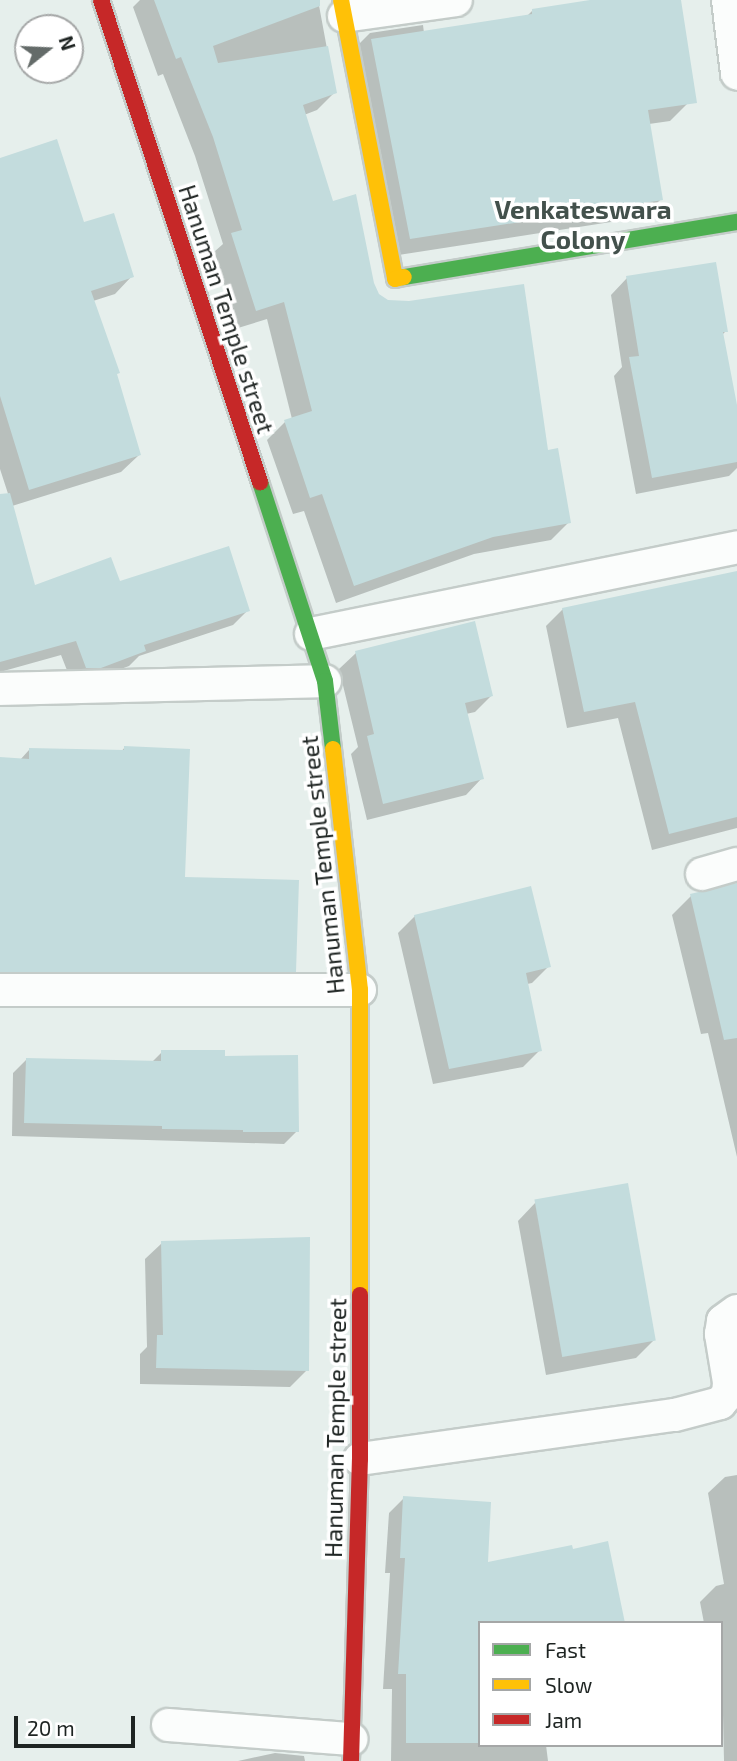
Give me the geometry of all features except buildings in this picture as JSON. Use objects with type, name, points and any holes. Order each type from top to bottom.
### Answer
[{"type":"street","name":"Hanuman Temple street","points":[[101,0],[325,681],[359,989],[360,1459],[351,1750]]},
{"type":"street","points":[[456,0],[342,8],[395,279],[737,222]]},
{"type":"street","points":[[728,0],[737,73]]},
{"type":"street","points":[[311,634],[737,547]]},
{"type":"street","points":[[0,689],[325,681]]},
{"type":"street","points":[[702,873],[737,864]]},
{"type":"street","points":[[0,990],[359,989]]},
{"type":"street","points":[[360,1459],[676,1415],[720,1403],[728,1394],[729,1382],[721,1334],[723,1321],[737,1311]]},
{"type":"street","points":[[168,1726],[351,1750]]},
{"type":"traffic: fast","points":[[404,277],[737,222]]},
{"type":"traffic: fast","points":[[260,482],[325,681],[333,749]]},
{"type":"traffic: slow","points":[[341,0],[395,279],[404,277]]},
{"type":"traffic: slow","points":[[333,749],[360,990],[360,1295]]},
{"type":"traffic: jam","points":[[101,0],[260,482]]},
{"type":"traffic: jam","points":[[351,1761],[360,1459],[360,1295]]},
{"type":"district","name":"Venkateswara Colony","points":[[583,224]]}]
